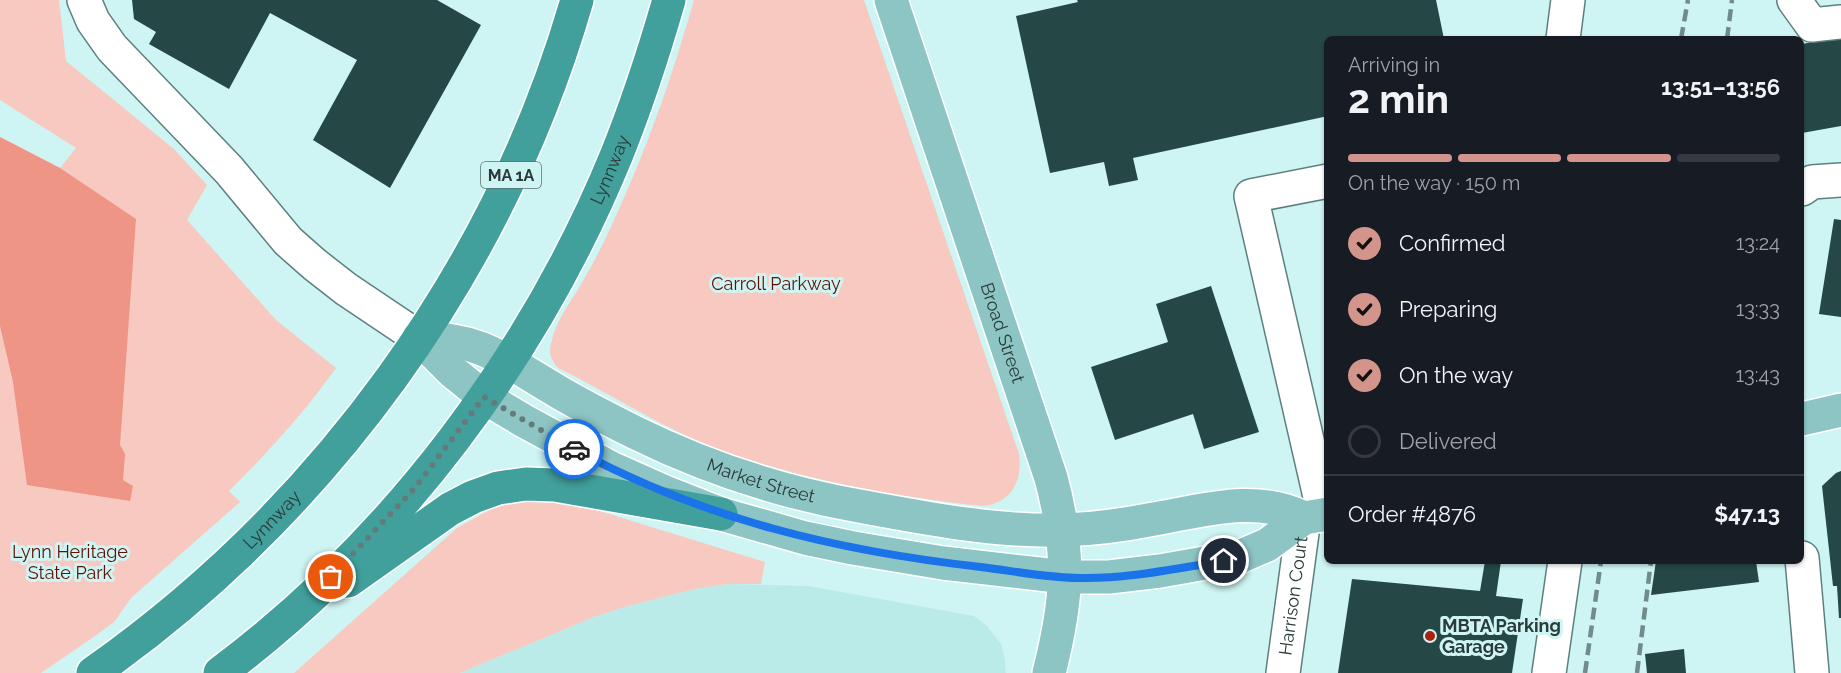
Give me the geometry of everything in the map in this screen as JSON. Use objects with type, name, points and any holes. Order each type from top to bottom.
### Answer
[{"type":"highway","name":"Lynnway","points":[[93,673],[199,591],[281,512],[358,422],[419,338],[462,268],[512,172],[545,96],[577,0]]},
{"type":"highway","name":"Lynnway","points":[[223,670],[317,590],[373,534],[414,489],[484,397],[508,361],[568,258],[612,166],[637,99],[669,0]]},
{"type":"highway","points":[[223,670],[450,508],[486,492],[526,484],[555,485],[721,514]]},
{"type":"main road","name":"Broad Street","points":[[891,0],[1052,478],[1063,530],[1066,577],[1064,603],[1049,673]]},
{"type":"main road","points":[[419,338],[457,340],[475,345],[508,361]]},
{"type":"main road","points":[[419,338],[453,372],[484,397],[524,421],[639,481],[721,514],[786,533],[837,544],[979,567],[1066,577],[1109,577],[1239,557],[1274,541],[1319,515]]},
{"type":"main road","name":"Market Street","points":[[508,361],[551,387],[665,447],[747,478],[802,494],[856,506],[984,525],[1063,530]]},
{"type":"main road","points":[[1804,419],[1841,410]]},
{"type":"main road","points":[[1063,530],[1124,524],[1241,504],[1319,515]]},
{"type":"street","points":[[84,0],[93,21],[112,48],[229,170],[288,241],[346,289],[419,338]]},
{"type":"street","points":[[1563,36],[1568,0]]},
{"type":"street","points":[[1794,0],[1812,25],[1841,22]]},
{"type":"street","points":[[1804,188],[1812,182],[1841,180]]},
{"type":"street","points":[[1319,515],[1251,196],[1324,181]]},
{"type":"street","name":"Harrison Court","points":[[1283,673],[1319,515]]},
{"type":"street","points":[[1549,673],[1565,564]]},
{"type":"street","points":[[1803,564],[1812,673]]},
{"type":"shaded area","points":[[0,137],[60,168],[136,219],[120,445],[125,454],[123,480],[133,486],[130,501],[27,485],[13,382],[0,326]]},
{"type":"shaded area","points":[[728,584],[808,586],[974,616],[987,626],[1001,644],[1006,673],[460,673],[594,617],[695,589]]},
{"type":"green space","name":"Lynn Heritage State Park","points":[[0,0],[59,0],[66,61],[174,149],[207,185],[187,220],[276,320],[336,368],[285,432],[229,491],[240,502],[131,598],[114,622],[41,673],[0,673],[0,137],[60,168],[76,148],[0,100]]},
{"type":"green space","name":"Carroll Parkway","points":[[694,0],[864,0],[1019,454],[1017,481],[1014,488],[1002,500],[984,506],[912,497],[837,483],[764,464],[729,453],[678,432],[558,368],[553,362],[550,348],[556,327],[597,255],[627,192],[659,111]]},
{"type":"green space","points":[[527,499],[567,501],[765,562],[761,584],[728,584],[695,589],[628,606],[594,617],[460,673],[294,673],[457,528],[491,509]]},
{"type":"building","points":[[132,0],[437,0],[481,25],[390,188],[313,140],[357,60],[270,13],[229,89],[149,44],[156,32],[134,19]]},
{"type":"building","points":[[1077,0],[1436,0],[1443,36],[1324,36],[1324,117],[1133,158],[1138,180],[1109,186],[1104,162],[1050,173],[1016,16],[1078,2]]},
{"type":"building","points":[[1841,37],[1841,126],[1804,133],[1804,44]]},
{"type":"building","points":[[1834,219],[1841,220],[1841,317],[1819,314]]},
{"type":"building","points":[[1211,286],[1259,432],[1204,449],[1193,414],[1115,440],[1091,367],[1168,342],[1156,304]]},
{"type":"building","points":[[1841,471],[1841,618],[1839,618],[1837,586],[1833,586],[1822,486]]},
{"type":"building","name":"MBTA Parking Garage","points":[[1484,564],[1501,564],[1496,596],[1523,599],[1512,673],[1338,673],[1352,579],[1480,591]]},
{"type":"building","points":[[1656,564],[1756,564],[1759,582],[1651,595]]},
{"type":"building","points":[[1684,649],[1686,673],[1647,673],[1645,654]]},
{"type":"railway","points":[[1682,36],[1688,0]]},
{"type":"railway","points":[[1727,36],[1732,0]]},
{"type":"railway","points":[[1585,673],[1601,564]]},
{"type":"railway","points":[[1637,673],[1651,564]]},
{"type":"way so far","points":[[331,577],[414,489],[484,397],[574,449]]},
{"type":"place","name":"MBTA Parking Garage","points":[[1430,636]]},
{"type":"route","points":[[574,449],[639,481],[721,514],[805,538],[882,553],[966,566],[1079,578],[1144,573],[1224,561]]}]
